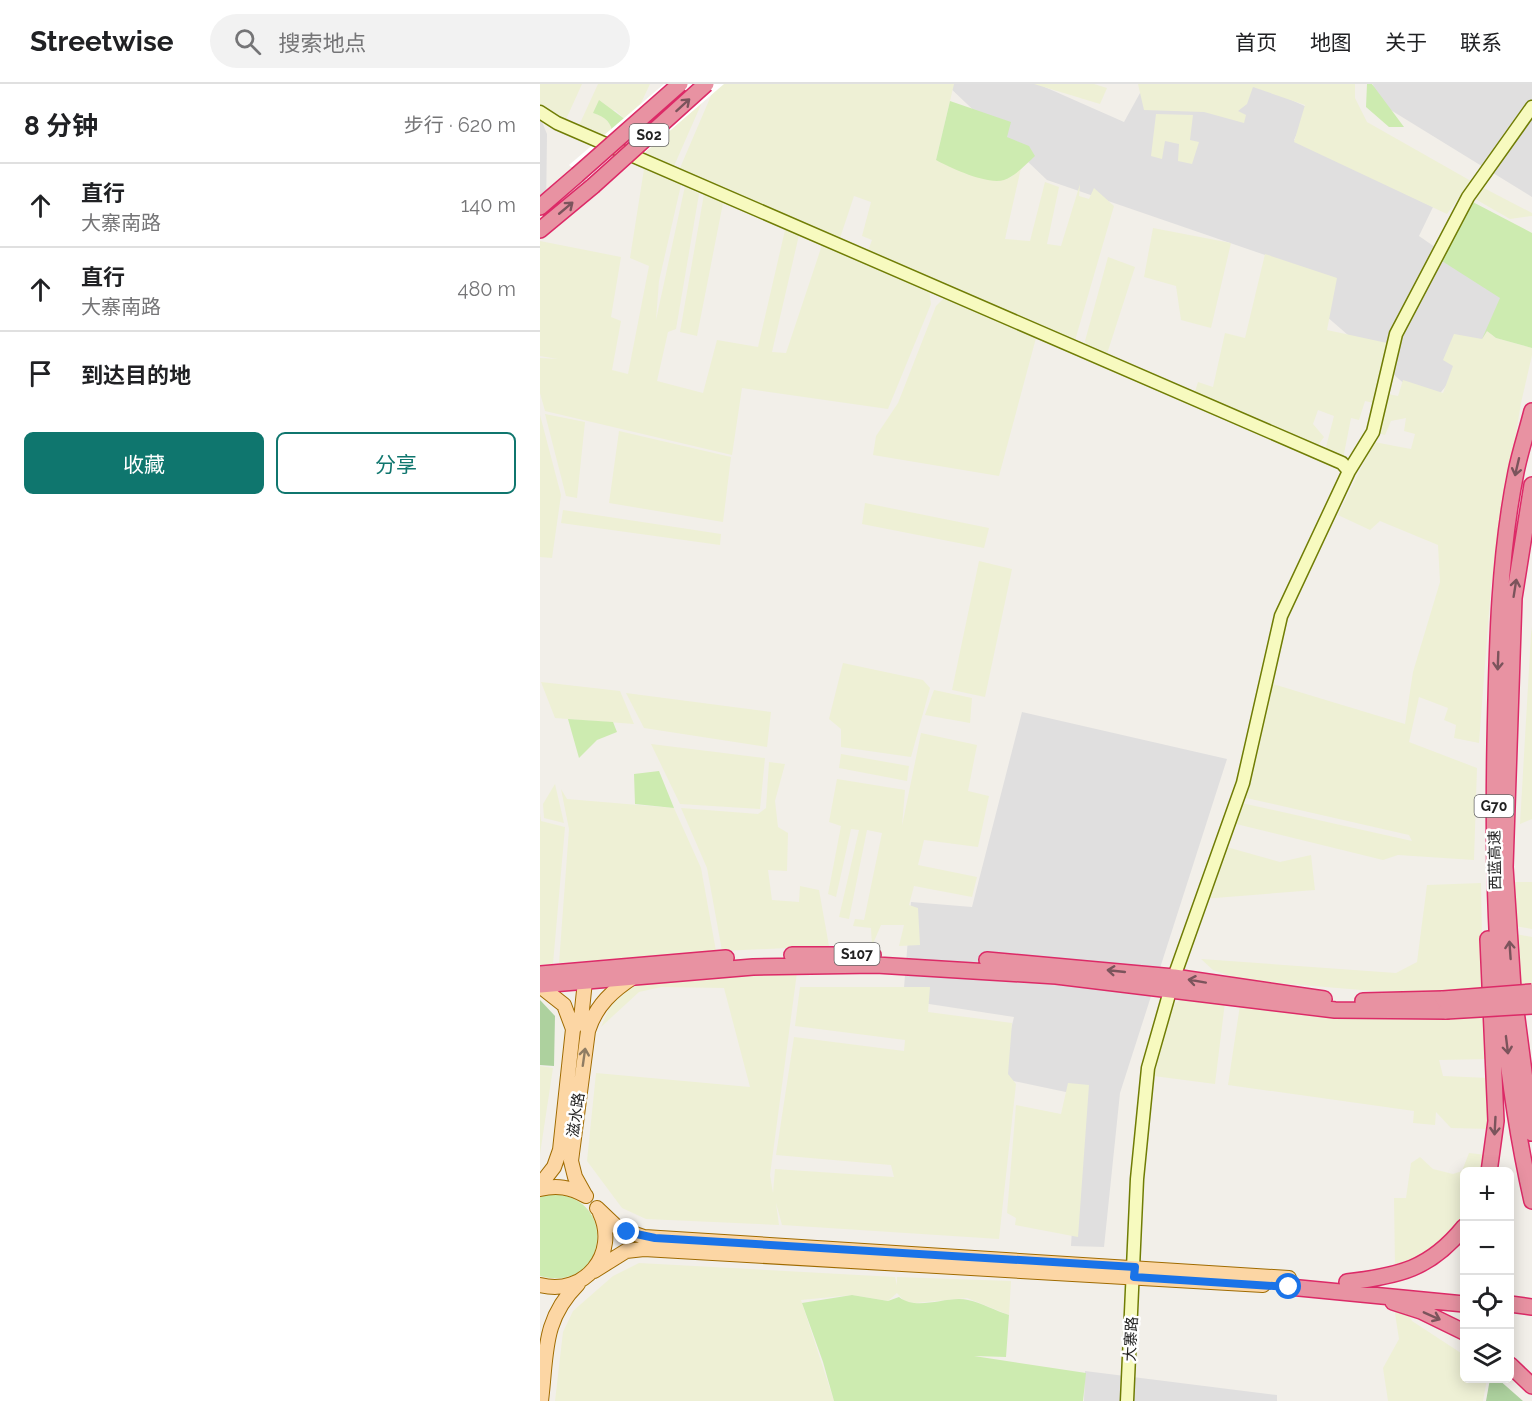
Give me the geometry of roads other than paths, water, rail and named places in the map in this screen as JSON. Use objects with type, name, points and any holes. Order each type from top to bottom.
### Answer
[{"type":"highway","name":"S02","points":[[540,207],[680,84]]},
{"type":"highway","name":"S02","points":[[540,230],[593,186],[706,84]]},
{"type":"highway","name":"西蓝高速","points":[[1532,411],[1516,472],[1500,599],[1494,795],[1496,919],[1500,982],[1515,1110],[1532,1201]]},
{"type":"highway","name":"西蓝高速","points":[[1532,485],[1514,598],[1505,867],[1513,988],[1532,1133]]},
{"type":"highway","points":[[1491,1167],[1496,1121],[1488,938],[1488,854],[1494,795]]},
{"type":"highway","name":"S107","points":[[540,985],[586,975],[700,960],[824,954],[1058,965],[1172,983]]},
{"type":"highway","name":"S107","points":[[540,974],[635,976],[753,967],[876,965],[1172,983],[1334,1000],[1532,1006]]},
{"type":"highway","name":"S107","points":[[1445,1005],[1532,992]]},
{"type":"highway","points":[[1341,1286],[1397,1276],[1413,1270],[1443,1251],[1460,1232]]},
{"type":"highway","points":[[1289,1282],[1460,1298]]},
{"type":"highway","points":[[1341,1286],[1460,1303]]},
{"type":"highway","points":[[1341,1286],[1421,1311],[1460,1330]]},
{"type":"highway","points":[[1514,1370],[1532,1386]]},
{"type":"main road","points":[[580,1026],[586,975]]},
{"type":"main road","points":[[580,1026],[594,1015],[605,998],[635,976]]},
{"type":"main road","points":[[540,985],[564,1005],[580,1026]]},
{"type":"main road","name":"滋水路","points":[[540,1187],[554,1167],[560,1150],[580,1026]]},
{"type":"main road","name":"滋水路","points":[[580,1026],[571,1161],[575,1177],[585,1195]]},
{"type":"main road","points":[[540,1187],[569,1188],[585,1195],[618,1228],[644,1237],[1289,1282]]},
{"type":"main road","points":[[594,1271],[602,1257],[606,1241],[605,1224],[597,1208]]},
{"type":"main road","points":[[541,1401],[553,1315],[566,1296],[581,1281],[626,1251],[644,1249],[1134,1272]]},
{"type":"main road","points":[[540,1285],[566,1287],[581,1281]]},
{"type":"street","name":"大寨路","points":[[1127,1401],[1137,1179],[1148,1068],[1172,983],[1243,783],[1281,616],[1349,471],[1373,432],[1396,334],[1468,197],[1532,107]]},
{"type":"street","points":[[540,112],[579,133],[1342,463],[1349,471]]}]
